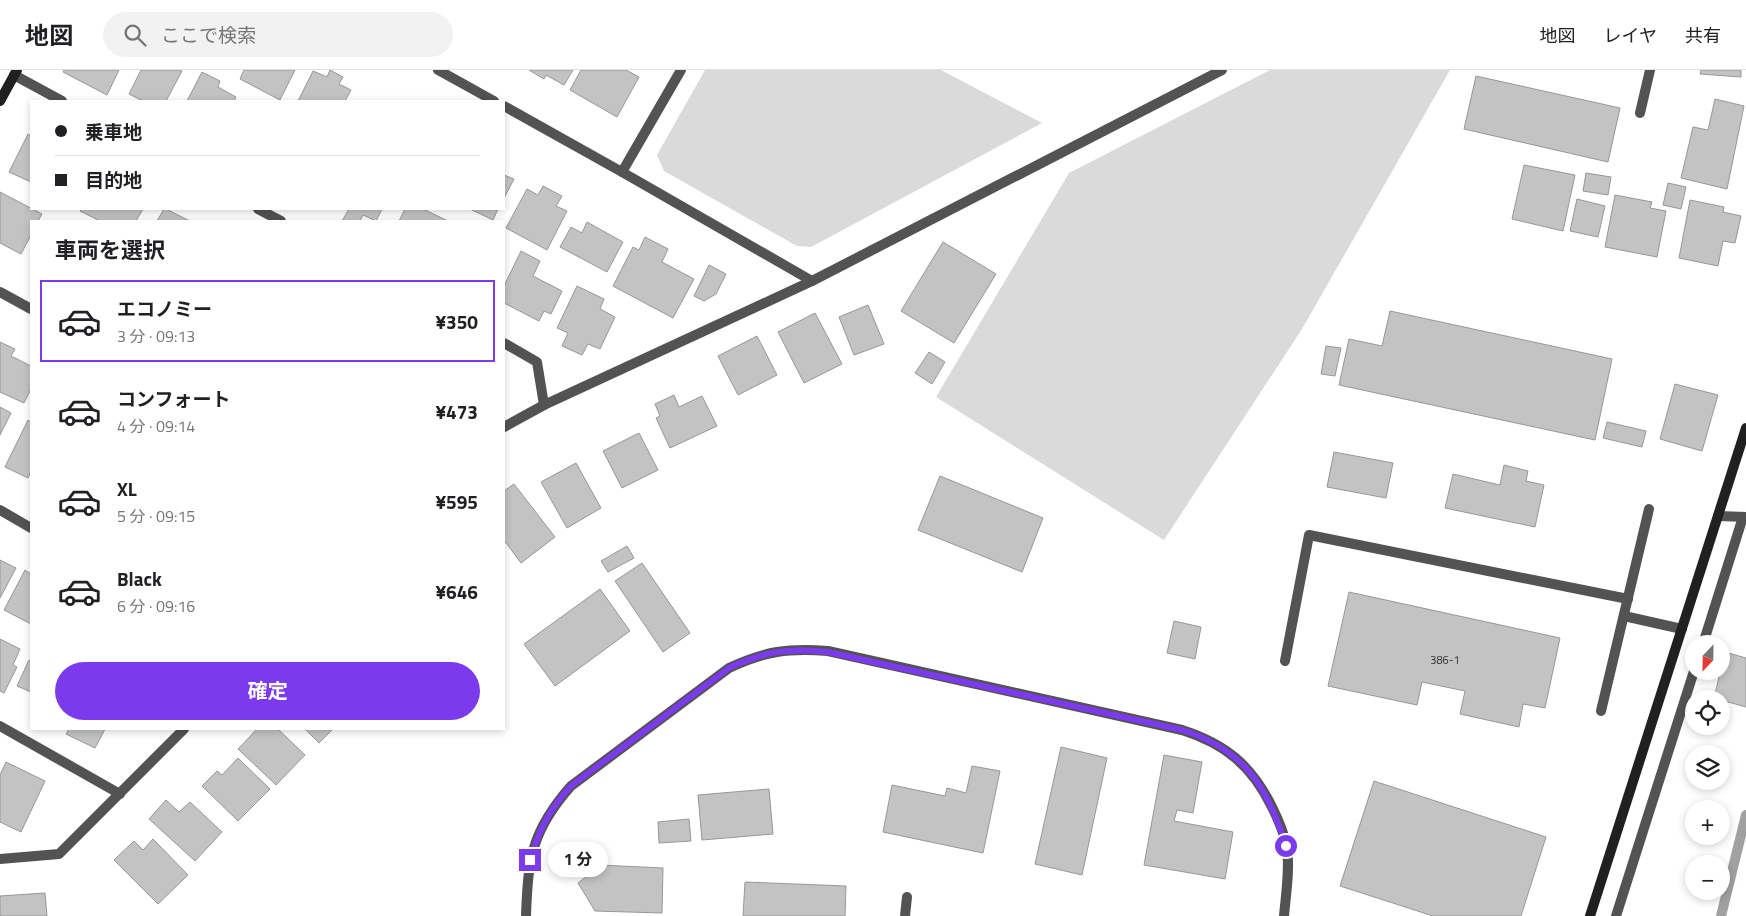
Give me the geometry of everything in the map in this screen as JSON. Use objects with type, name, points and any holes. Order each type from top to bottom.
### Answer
[{"type":"street","points":[[438,70],[492,100]]},
{"type":"street","points":[[622,172],[681,70]]},
{"type":"street","points":[[505,426],[544,405],[812,281],[1222,70]]},
{"type":"street","points":[[1640,113],[1650,70]]},
{"type":"street","points":[[0,101],[16,72],[60,100]]},
{"type":"street","points":[[505,107],[812,281]]},
{"type":"street","points":[[260,210],[279,220]]},
{"type":"street","points":[[0,292],[30,307]]},
{"type":"street","points":[[505,344],[537,362],[544,405]]},
{"type":"street","points":[[1590,916],[1746,428]]},
{"type":"street","points":[[1601,710],[1649,509]]},
{"type":"street","points":[[0,510],[30,527]]},
{"type":"street","points":[[1706,635],[1745,517],[1718,516]]},
{"type":"street","points":[[1285,661],[1309,535],[1628,600]]},
{"type":"street","points":[[1624,616],[1682,629]]},
{"type":"street","points":[[526,916],[527,879],[536,839],[554,804],[571,786],[729,668],[751,658],[773,652],[799,649],[828,652],[1182,730],[1221,746],[1238,759],[1253,775],[1277,817],[1286,846],[1288,882],[1284,916]]},
{"type":"street","points":[[1616,916],[1691,680]]},
{"type":"street","points":[[0,726],[120,794]]},
{"type":"street","points":[[0,859],[59,854],[183,730]]},
{"type":"street","points":[[906,916],[907,897]]},
{"type":"shaded area","points":[[705,70],[941,70],[1042,123],[811,247],[797,246],[664,171],[657,155]]},
{"type":"shaded area","points":[[1270,70],[1450,70],[1302,329],[1164,540],[936,397],[1069,173]]},
{"type":"building","points":[[64,70],[119,70],[107,95],[63,72]]},
{"type":"building","points":[[141,70],[182,71],[167,100],[141,100],[129,94]]},
{"type":"building","points":[[244,70],[295,70],[280,100],[240,79]]},
{"type":"building","points":[[330,70],[343,77],[339,84],[351,90],[346,100],[298,100],[313,71],[327,77]]},
{"type":"building","points":[[529,70],[573,70],[564,85],[546,75],[544,79]]},
{"type":"building","points":[[581,70],[626,70],[639,77],[617,117],[570,90]]},
{"type":"building","points":[[1701,70],[1741,70],[1741,77],[1700,74]]},
{"type":"building","points":[[202,72],[220,81],[218,87],[236,97],[234,100],[188,100]]},
{"type":"building","points":[[1476,76],[1620,108],[1608,162],[1464,129]]},
{"type":"building","points":[[1715,99],[1744,106],[1727,189],[1681,178],[1693,127],[1708,130]]},
{"type":"building","points":[[28,134],[30,135],[30,182],[9,172]]},
{"type":"building","points":[[1524,165],[1575,175],[1563,231],[1512,219]]},
{"type":"building","points":[[1586,173],[1611,177],[1608,195],[1583,191]]},
{"type":"building","points":[[505,175],[514,179],[505,196]]},
{"type":"building","points":[[1668,183],[1686,187],[1681,209],[1663,205]]},
{"type":"building","points":[[543,186],[562,196],[556,206],[567,211],[547,250],[506,228],[527,189],[538,195]]},
{"type":"building","points":[[0,192],[30,208],[30,210],[42,214],[39,220],[30,220],[30,237],[21,254],[0,243]]},
{"type":"building","points":[[1615,195],[1652,202],[1650,208],[1666,211],[1657,257],[1605,247]]},
{"type":"building","points":[[1577,199],[1605,206],[1598,237],[1570,231]]},
{"type":"building","points":[[1690,200],[1724,207],[1723,212],[1741,216],[1735,243],[1723,241],[1718,266],[1679,258]]},
{"type":"building","points":[[142,210],[137,220],[98,220],[80,211]]},
{"type":"building","points":[[163,210],[168,210],[188,220],[158,220]]},
{"type":"building","points":[[348,210],[382,210],[376,220],[363,215],[360,220],[343,220]]},
{"type":"building","points":[[404,210],[425,210],[446,220],[400,220]]},
{"type":"building","points":[[472,210],[498,210],[493,220]]},
{"type":"building","points":[[587,222],[623,242],[607,272],[560,247],[571,227],[582,233]]},
{"type":"building","points":[[645,237],[668,249],[662,262],[694,279],[673,318],[613,286],[633,247],[639,250]]},
{"type":"building","points":[[943,242],[996,274],[954,343],[901,311]]},
{"type":"building","points":[[521,251],[540,261],[533,276],[562,291],[551,314],[544,311],[539,321],[505,304],[505,284]]},
{"type":"building","points":[[709,265],[726,274],[716,294],[704,301],[694,296]]},
{"type":"building","points":[[577,286],[604,299],[600,309],[615,317],[600,349],[588,344],[582,355],[562,346],[568,333],[557,328]]},
{"type":"building","points":[[868,305],[884,344],[854,355],[839,317]]},
{"type":"building","points":[[1390,311],[1612,359],[1595,440],[1339,385],[1349,339],[1382,346]]},
{"type":"building","points":[[815,313],[842,364],[804,383],[778,332]]},
{"type":"building","points":[[757,336],[777,375],[738,395],[718,356]]},
{"type":"building","points":[[0,342],[15,349],[11,356],[30,366],[30,391],[24,403],[0,392]]},
{"type":"building","points":[[1326,346],[1341,348],[1335,376],[1321,374]]},
{"type":"building","points":[[929,352],[945,362],[932,384],[915,373]]},
{"type":"building","points":[[1675,384],[1718,395],[1702,451],[1660,439]]},
{"type":"building","points":[[674,395],[679,407],[702,396],[717,426],[670,448],[656,418],[660,416],[655,404]]},
{"type":"building","points":[[0,407],[11,413],[0,435]]},
{"type":"building","points":[[28,420],[30,421],[30,473],[28,478],[5,467]]},
{"type":"building","points":[[1607,422],[1646,431],[1642,447],[1603,438]]},
{"type":"building","points":[[639,433],[658,470],[622,488],[603,451]]},
{"type":"building","points":[[1334,452],[1393,463],[1386,498],[1327,487]]},
{"type":"building","points":[[576,463],[601,508],[567,528],[541,482]]},
{"type":"building","points":[[1504,465],[1528,471],[1526,481],[1544,485],[1535,527],[1445,508],[1453,474],[1500,485]]},
{"type":"building","points":[[940,476],[1043,518],[1022,572],[918,530]]},
{"type":"building","points":[[514,484],[555,537],[521,563],[505,541],[505,490]]},
{"type":"building","points":[[627,546],[634,558],[608,572],[601,561]]},
{"type":"building","points":[[0,560],[16,568],[0,598]]},
{"type":"building","points":[[642,563],[690,633],[663,652],[615,581]]},
{"type":"building","points":[[25,570],[30,573],[30,623],[4,610]]},
{"type":"building","points":[[600,589],[630,631],[555,686],[524,644]]},
{"type":"building","points":[[1349,592],[1560,638],[1545,708],[1523,704],[1519,727],[1460,714],[1465,691],[1422,682],[1417,705],[1328,686]]},
{"type":"building","points":[[1174,621],[1201,627],[1195,659],[1167,653]]},
{"type":"building","points":[[0,639],[20,649],[13,665],[17,667],[4,693],[0,691]]},
{"type":"building","points":[[1730,653],[1746,658],[1746,707],[1730,703],[1730,690],[1716,690],[1718,680],[1730,680]]},
{"type":"building","points":[[29,660],[30,692],[17,686]]},
{"type":"building","points":[[68,730],[104,730],[95,748],[66,734]]},
{"type":"building","points":[[256,730],[279,730],[305,755],[276,785],[238,749]]},
{"type":"building","points":[[306,730],[332,730],[319,743]]},
{"type":"building","points":[[1061,747],[1107,758],[1082,875],[1035,864]]},
{"type":"building","points":[[1164,755],[1202,762],[1193,813],[1177,810],[1174,821],[1233,832],[1225,879],[1144,865]]},
{"type":"building","points":[[238,758],[270,789],[238,821],[202,786],[217,771],[222,775]]},
{"type":"building","points":[[6,762],[45,781],[21,832],[0,822],[0,775]]},
{"type":"building","points":[[972,766],[1000,771],[983,853],[883,832],[892,785],[945,796],[947,788],[966,793]]},
{"type":"building","points":[[1374,781],[1546,837],[1521,916],[1433,916],[1340,886]]},
{"type":"building","points":[[769,789],[773,834],[702,840],[698,795]]},
{"type":"building","points":[[166,800],[179,812],[190,802],[222,832],[195,861],[149,819]]},
{"type":"building","points":[[689,819],[691,841],[659,843],[658,822]]},
{"type":"building","points":[[153,839],[188,875],[158,904],[114,860],[134,841],[143,850]]},
{"type":"building","points":[[600,865],[663,868],[662,913],[595,911],[578,883]]},
{"type":"building","points":[[745,882],[846,886],[845,916],[743,916]]},
{"type":"building","points":[[45,893],[47,916],[0,916],[0,896]]},
{"type":"waterway","points":[[1721,916],[1746,815]]},
{"type":"route","points":[[530,860],[544,821],[554,804],[571,786],[729,668],[751,658],[773,652],[799,649],[828,652],[1182,730],[1203,737],[1221,746],[1238,759],[1253,775],[1277,817],[1286,846]]}]
